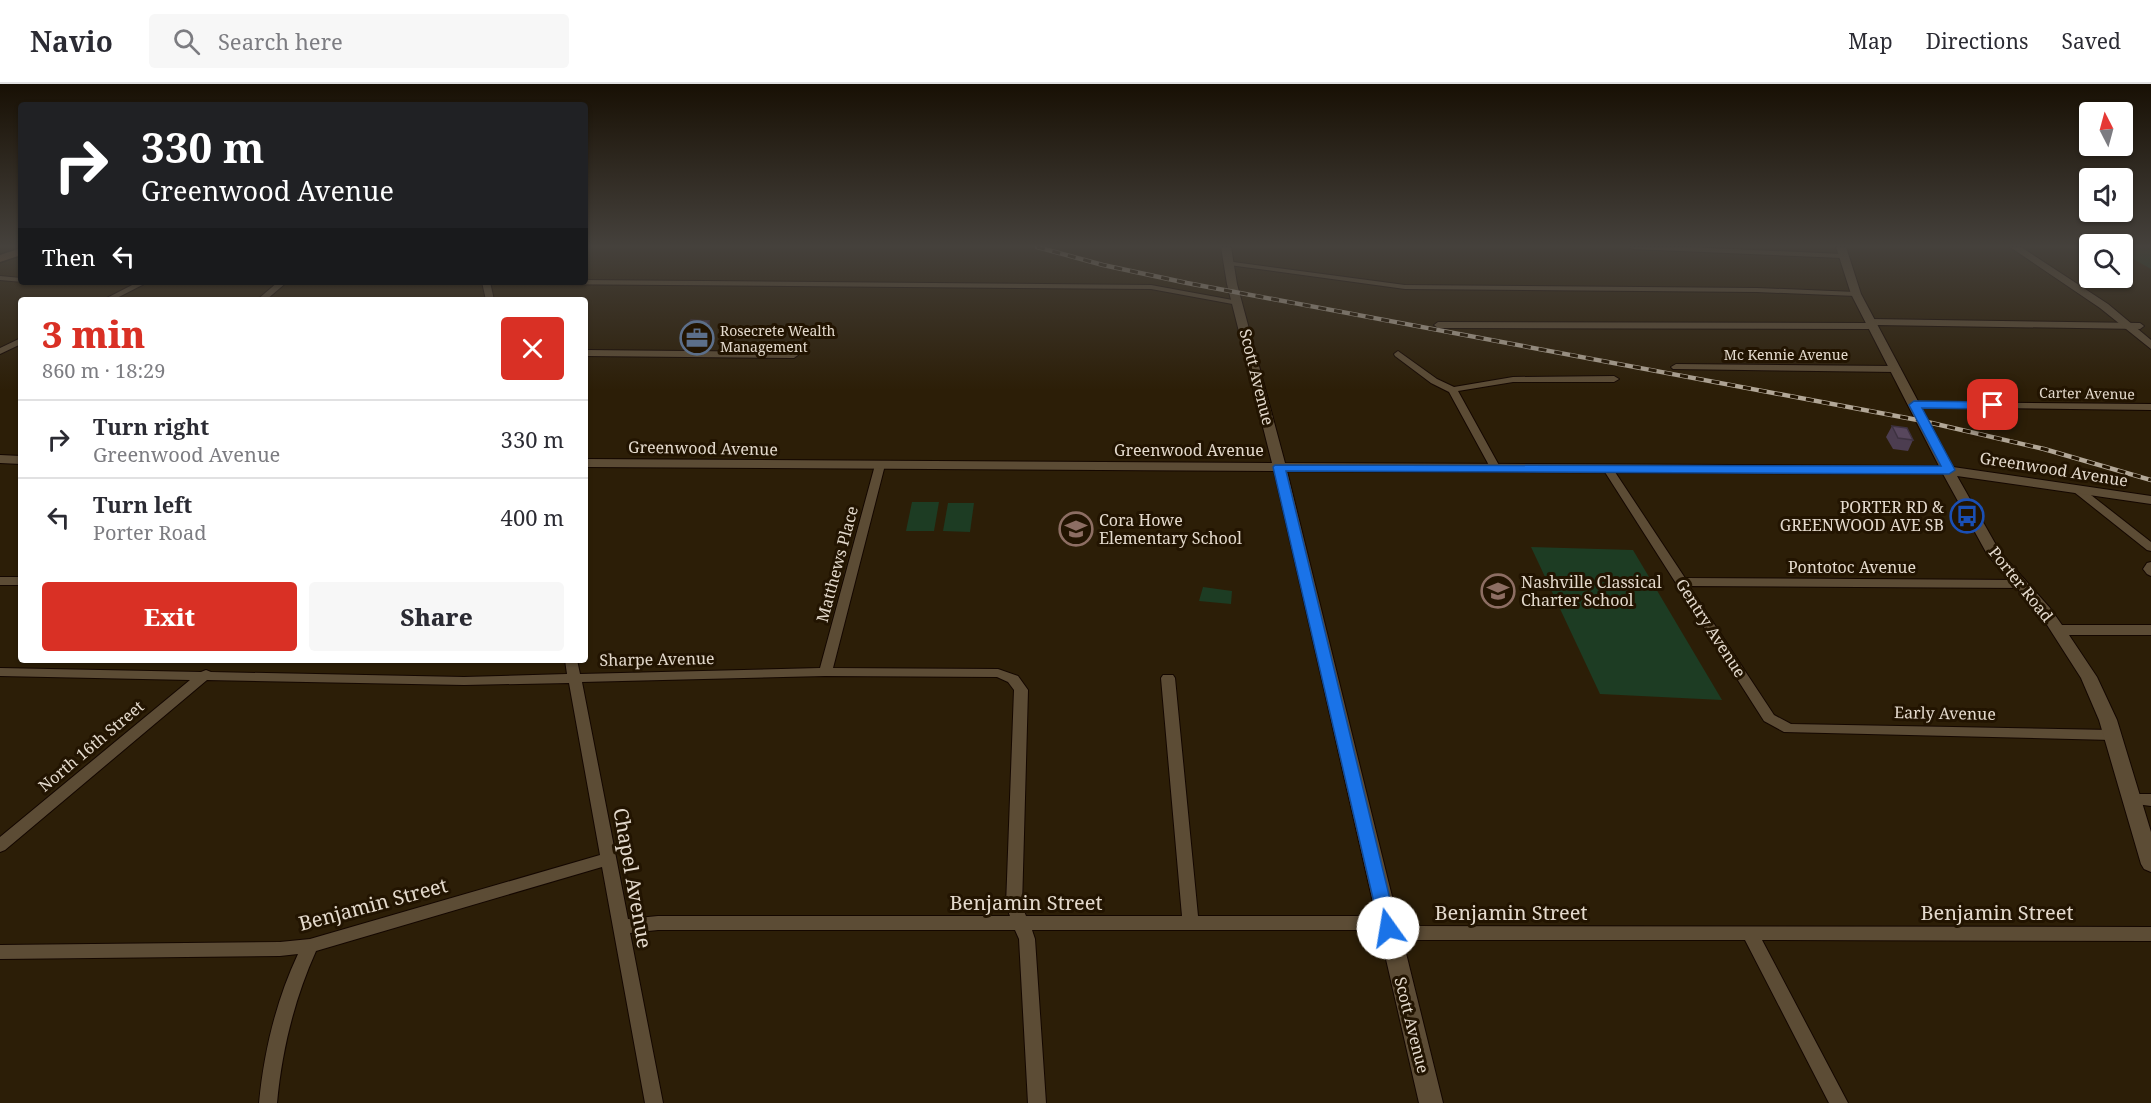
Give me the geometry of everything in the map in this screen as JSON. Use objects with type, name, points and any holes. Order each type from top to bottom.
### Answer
[{"type":"street","points":[[1192,295],[1238,303]]},
{"type":"street","name":"Scott Avenue","points":[[1236,295],[1431,1103]]},
{"type":"street","name":"Porter Road","points":[[1856,295],[1994,554],[2022,584],[2058,630],[2089,676],[2108,720],[2151,864]]},
{"type":"street","points":[[2087,295],[2104,306],[2151,346]]},
{"type":"street","points":[[2101,295],[2151,335]]},
{"type":"street","points":[[1437,326],[1872,324],[2140,326]]},
{"type":"street","points":[[2,349],[18,342]]},
{"type":"street","points":[[2,349],[18,349]]},
{"type":"street","points":[[588,353],[794,355]]},
{"type":"street","points":[[1398,354],[1434,381],[1453,390],[1496,469]]},
{"type":"street","name":"Mc Kennie Avenue","points":[[1676,367],[1896,369]]},
{"type":"street","points":[[1453,390],[1480,382],[1503,379],[1614,380]]},
{"type":"street","name":"Carter Avenue","points":[[1914,405],[2151,407]]},
{"type":"street","points":[[1,459],[18,460]]},
{"type":"street","name":"Greenwood Avenue","points":[[588,463],[1949,470],[2151,500]]},
{"type":"street","name":"Matthews Place","points":[[825,672],[880,465]]},
{"type":"street","name":"Gentry Avenue","points":[[1608,469],[1769,718],[1778,724]]},
{"type":"street","points":[[2078,490],[2151,548]]},
{"type":"street","points":[[2151,565],[2149,569],[2151,572]]},
{"type":"street","points":[[0,581],[18,581]]},
{"type":"street","name":"Pontotoc Avenue","points":[[1682,582],[2022,584]]},
{"type":"street","points":[[2058,630],[2151,630]]},
{"type":"street","name":"Chapel Avenue","points":[[572,663],[654,1103]]},
{"type":"street","name":"Sharpe Avenue","points":[[0,672],[206,674],[464,681],[825,672],[998,673],[1013,679],[1021,690],[1014,906],[1020,923]]},
{"type":"street","name":"North 16th Street","points":[[0,846],[206,674]]},
{"type":"street","points":[[1168,678],[1191,924]]},
{"type":"street","name":"Early Avenue","points":[[1778,724],[1789,729],[2112,735]]},
{"type":"street","points":[[2133,799],[2151,800]]},
{"type":"street","name":"Benjamin Street","points":[[0,952],[280,949],[310,946],[608,859]]},
{"type":"street","name":"Benjamin Street","points":[[620,927],[658,923],[1369,923],[1408,933],[2151,934]]},
{"type":"street","points":[[1020,923],[1027,939],[1037,1103]]},
{"type":"street","points":[[1750,934],[1839,1103]]},
{"type":"street","points":[[268,1103],[269,1086],[285,1008],[297,973],[310,946]]},
{"type":"green space","points":[[912,502],[939,502],[934,531],[906,531]]},
{"type":"green space","points":[[948,503],[974,503],[970,532],[943,531]]},
{"type":"green space","points":[[1531,547],[1633,550],[1722,700],[1600,694]]},
{"type":"green space","points":[[1203,587],[1232,591],[1231,604],[1199,601]]},
{"type":"building","points":[[691,320],[709,321],[702,333],[683,333]]},
{"type":"building","points":[[1892,426],[1907,428],[1913,440],[1898,438]]},
{"type":"railway","points":[[1249,295],[1923,421],[2044,449],[2151,480]]},
{"type":"place","name":"Rosecrete Wealth Management","points":[[697,338]]},
{"type":"place","name":"PORTER RD & GREENWOOD AVE SB","points":[[1967,516]]},
{"type":"place","name":"Cora Howe Elementary School","points":[[1076,529]]},
{"type":"place","name":"Nashville Classical Charter School","points":[[1498,591]]},
{"type":"route","points":[[1388,928],[1279,467],[1949,470],[1914,405],[1993,405]]}]
